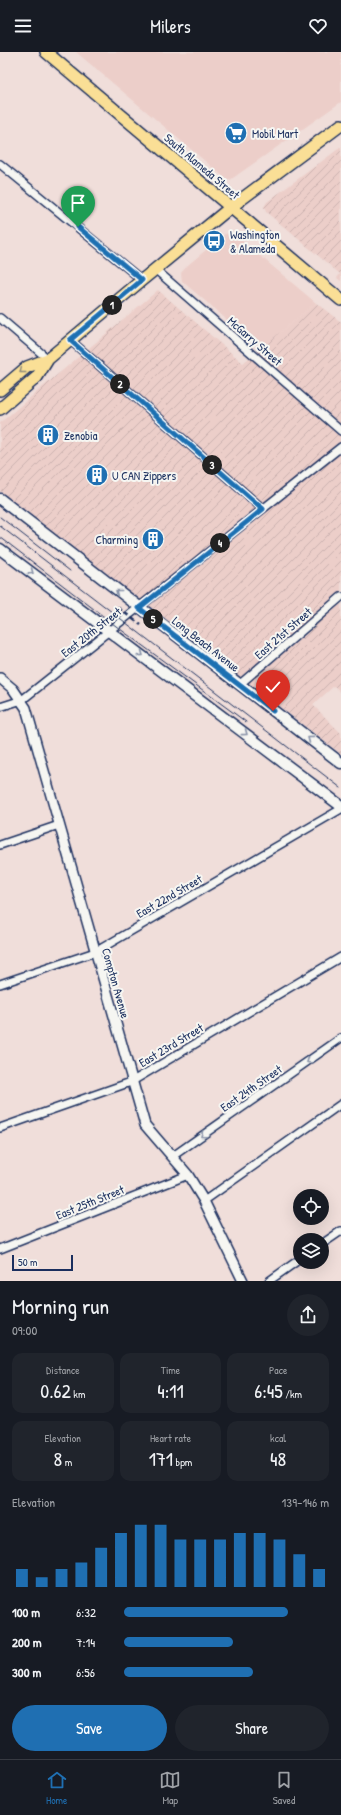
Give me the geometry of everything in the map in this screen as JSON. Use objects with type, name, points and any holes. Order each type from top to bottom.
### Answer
[{"type":"main road","name":"South Alameda Street","points":[[46,52],[341,300]]},
{"type":"main road","points":[[0,410],[37,377],[48,359],[70,340],[231,207],[341,125]]},
{"type":"main road","points":[[0,390],[27,367],[48,359]]},
{"type":"main road","name":"Long Beach Avenue","points":[[0,499],[238,685],[341,763]]},
{"type":"main road","points":[[0,549],[110,631],[341,808]]},
{"type":"street","points":[[0,164],[142,280]]},
{"type":"street","name":"McGarry Street","points":[[155,269],[341,431]]},
{"type":"street","points":[[0,318],[48,359]]},
{"type":"street","points":[[70,340],[263,509]]},
{"type":"street","name":"East 20th Street","points":[[0,707],[22,700],[341,447]]},
{"type":"street","name":"East 21st Street","points":[[238,685],[341,597]]},
{"type":"street","name":"Compton Avenue","points":[[0,678],[22,700],[26,708],[131,1082],[145,1124],[188,1175],[204,1201],[243,1281]]},
{"type":"street","name":"East 22nd Street","points":[[0,984],[95,952],[341,808]]},
{"type":"street","points":[[0,845],[59,825]]},
{"type":"street","name":"East 23rd Street","points":[[0,1128],[131,1082],[341,957]]},
{"type":"street","name":"East 24th Street","points":[[173,1156],[341,1038]]},
{"type":"street","points":[[204,1201],[341,1104]]},
{"type":"street","name":"East 25th Street","points":[[0,1249],[188,1175]]},
{"type":"street","points":[[329,1240],[340,1234]]},
{"type":"street","points":[[269,1281],[293,1265]]},
{"type":"shaded area","points":[[76,52],[341,52],[341,102],[230,180],[225,178]]},
{"type":"shaded area","points":[[341,147],[341,281],[337,278],[340,274],[266,212],[264,207],[267,202]]},
{"type":"shaded area","points":[[233,233],[316,303],[261,349],[182,281],[181,273],[188,265],[225,234]]},
{"type":"shaded area","points":[[158,290],[243,363],[316,303],[341,322],[341,692],[334,686],[313,705],[341,733],[341,754],[0,491],[0,423]]},
{"type":"tram line","points":[[0,517],[70,571]]},
{"type":"tram line","points":[[0,526],[341,788]]},
{"type":"tram line","points":[[0,537],[116,626],[246,722]]},
{"type":"railway","points":[[117,607],[141,625]]},
{"type":"place","name":"Mobil Mart","points":[[236,133]]},
{"type":"place","name":"Washington & Alameda","points":[[214,241]]},
{"type":"place","name":"Zenobia","points":[[48,435]]},
{"type":"place","name":"U CAN Zippers","points":[[97,475]]},
{"type":"place","name":"Charming","points":[[153,539]]},
{"type":"route","points":[[78,227],[142,280],[70,340],[263,509],[139,608],[273,711]]}]
